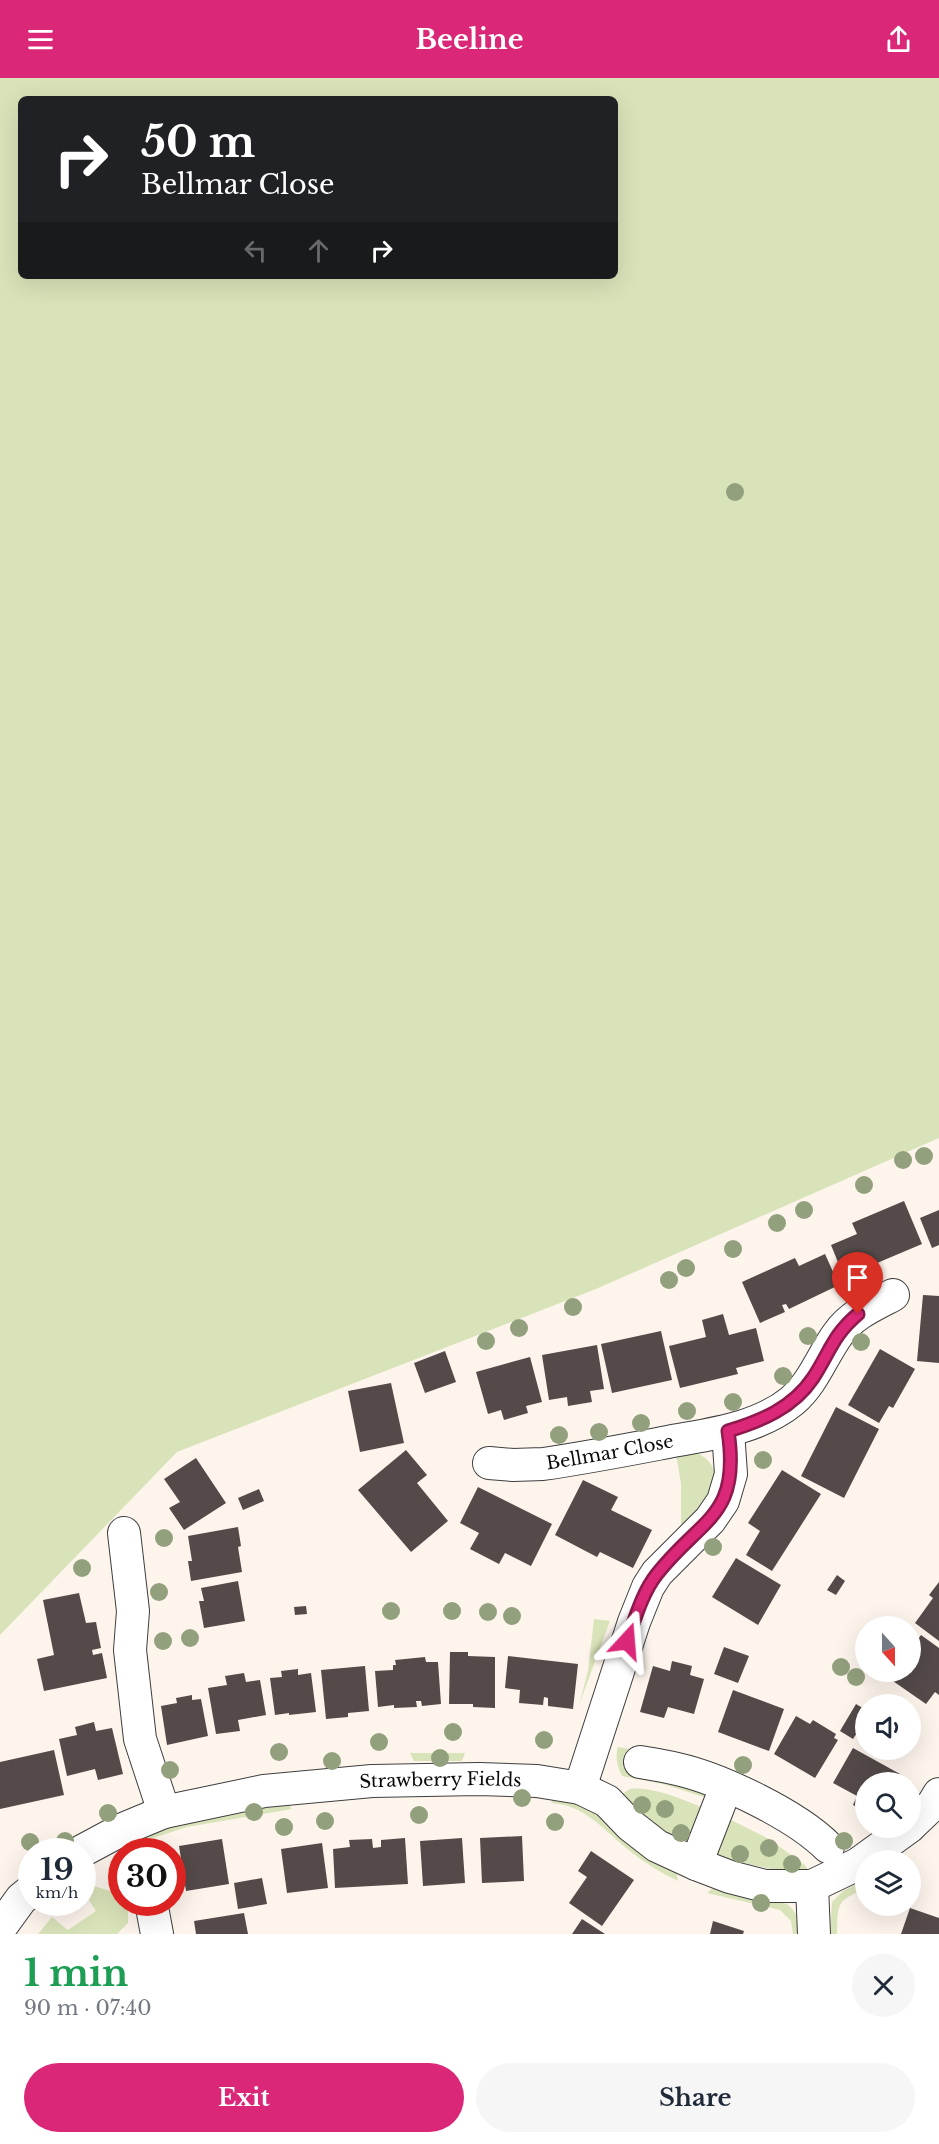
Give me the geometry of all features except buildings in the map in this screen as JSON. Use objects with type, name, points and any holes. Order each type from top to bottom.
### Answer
[{"type":"street","name":"Bellmar Close","points":[[489,1463],[543,1464],[728,1431],[774,1414],[791,1402],[813,1378],[838,1333],[846,1325],[858,1314],[893,1295]]},
{"type":"street","points":[[580,1788],[634,1622],[648,1587],[657,1573],[710,1520],[723,1501],[731,1474],[728,1431]]},
{"type":"street","points":[[124,1533],[133,1611],[130,1650],[140,1739],[164,1812]]},
{"type":"street","points":[[640,1762],[678,1769],[726,1786],[789,1818],[812,1832],[828,1847]]},
{"type":"street","name":"Strawberry Fields","points":[[131,1838],[164,1812],[264,1791],[372,1781],[502,1779],[537,1781],[580,1788],[607,1801],[630,1825],[657,1846],[730,1877],[765,1886],[812,1886],[858,1864],[894,1838]]},
{"type":"street","points":[[696,1864],[726,1786]]},
{"type":"street","name":"Strawberry Fields","points":[[921,1816],[933,1804],[939,1794]]},
{"type":"street","points":[[812,1886],[814,1934]]},
{"type":"street","points":[[0,1928],[18,1903]]},
{"type":"street","points":[[154,1916],[157,1934]]},
{"type":"green space","points":[[0,78],[939,78],[939,1138],[596,1289],[177,1452],[0,1635]]},
{"type":"green space","points":[[690,1450],[704,1457],[712,1467],[715,1477],[713,1488],[700,1511],[681,1529],[681,1484],[676,1454]]},
{"type":"green space","points":[[594,1619],[610,1621],[579,1705],[588,1671]]},
{"type":"green space","points":[[618,1747],[635,1750],[708,1794],[707,1798],[663,1784],[622,1776],[617,1762]]},
{"type":"green space","points":[[410,1753],[465,1753],[462,1761],[414,1761]]},
{"type":"green space","points":[[630,1789],[659,1792],[708,1810],[690,1838],[674,1837],[654,1824],[622,1794]]},
{"type":"green space","points":[[556,1795],[589,1806],[676,1872],[678,1881],[641,1860],[585,1814],[551,1803]]},
{"type":"green space","points":[[287,1802],[292,1809],[187,1827],[153,1838],[144,1838],[144,1833],[154,1828]]},
{"type":"green space","points":[[725,1817],[769,1839],[805,1865],[807,1869],[771,1869],[719,1857],[715,1852]]},
{"type":"green space","points":[[855,1885],[855,1894],[840,1904],[837,1934],[830,1934],[832,1902],[843,1891]]},
{"type":"green space","points":[[96,1887],[108,1890],[108,1916],[128,1916],[128,1923],[117,1934],[38,1934],[52,1917],[68,1930],[89,1916],[96,1916]]},
{"type":"green space","points":[[714,1887],[787,1904],[794,1911],[800,1934],[793,1934],[791,1921],[780,1910],[707,1893]]},
{"type":"route","points":[[627,1641],[648,1587],[657,1573],[710,1520],[723,1501],[731,1474],[728,1431],[774,1414],[791,1402],[813,1378],[838,1333],[858,1314]]}]
